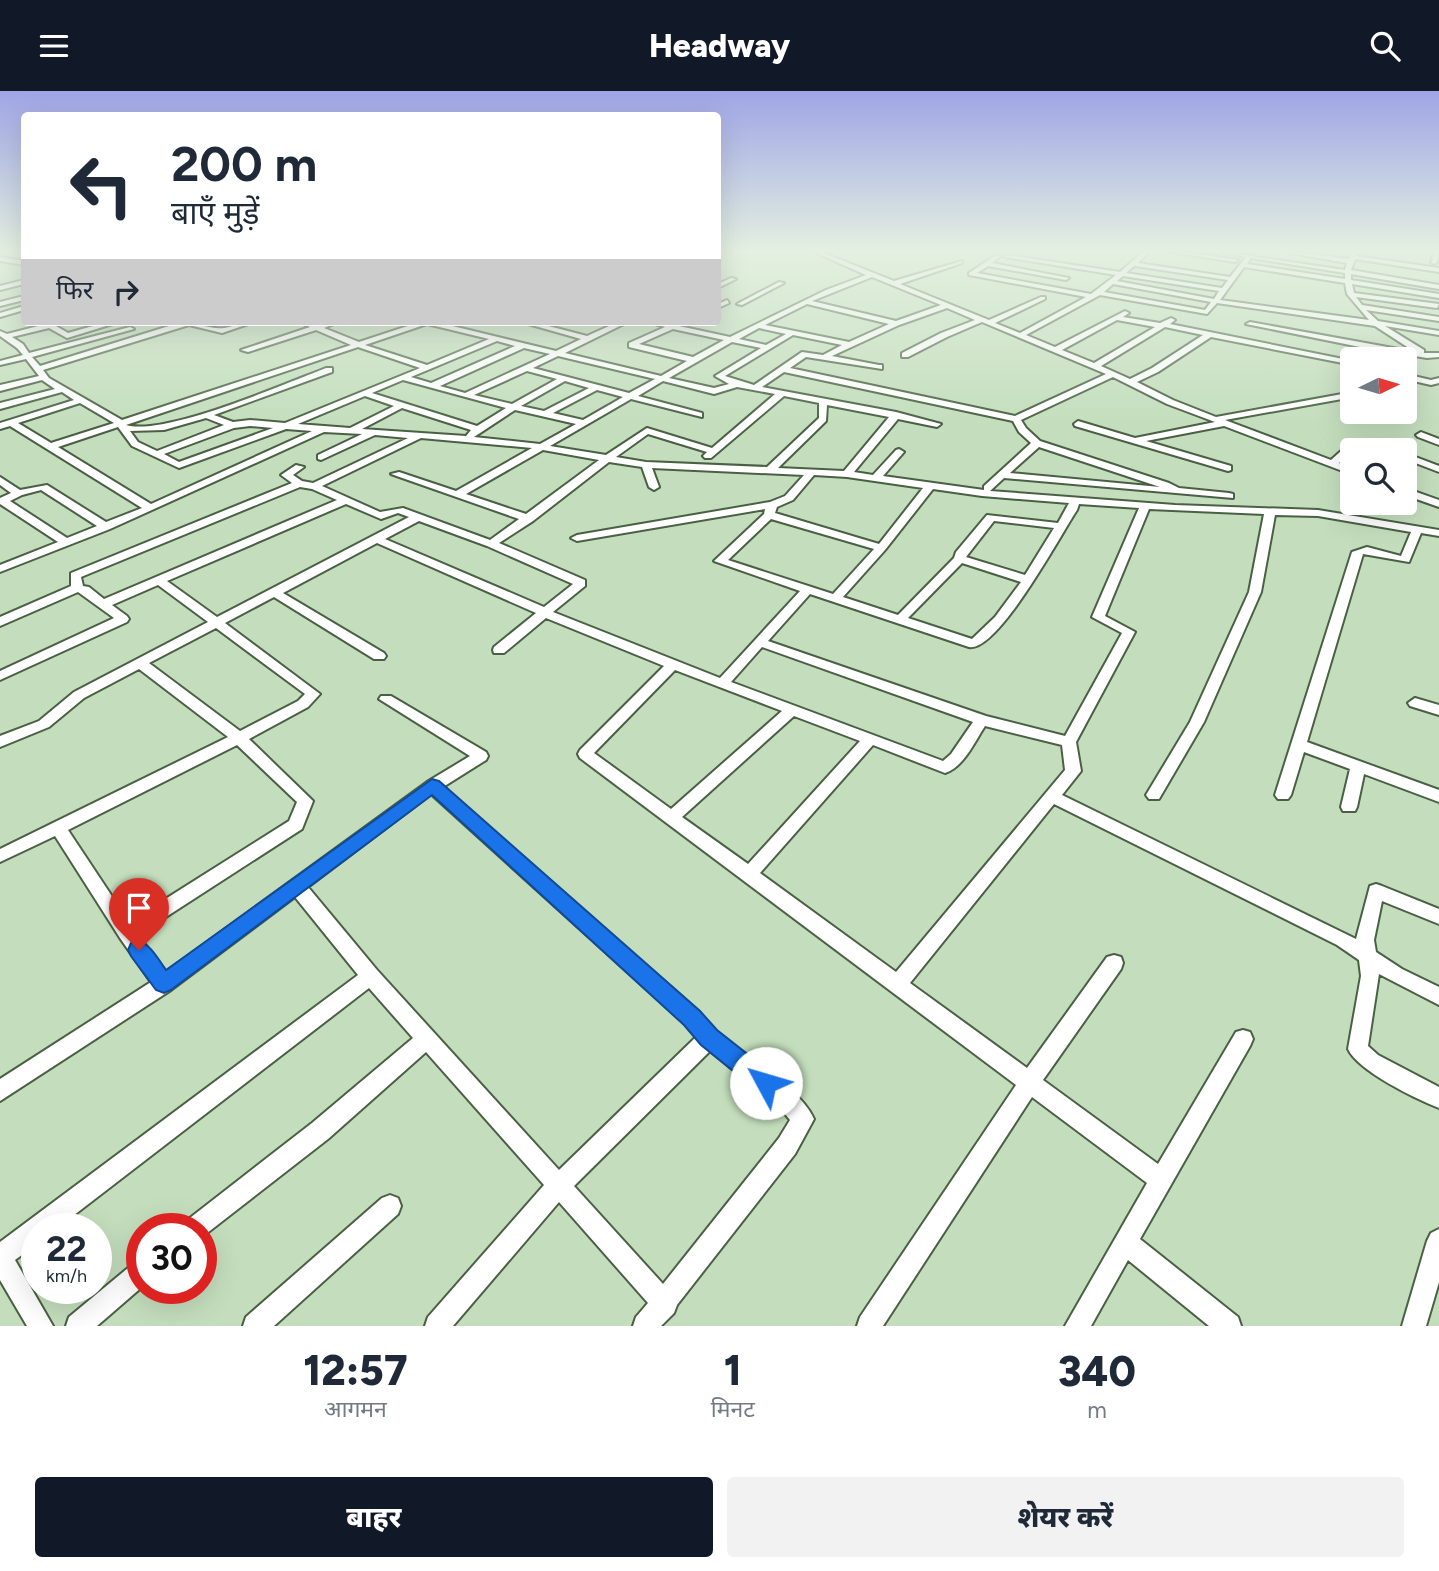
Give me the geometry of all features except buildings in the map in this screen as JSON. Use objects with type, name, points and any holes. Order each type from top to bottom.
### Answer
[{"type":"street","points":[[0,315],[18,310]]},
{"type":"street","points":[[457,495],[731,339],[790,310]]},
{"type":"street","points":[[839,310],[896,323]]},
{"type":"street","points":[[826,356],[846,344],[935,310]]},
{"type":"street","points":[[960,310],[1096,366],[1170,402],[1340,467]]},
{"type":"street","points":[[905,355],[944,335],[1015,310]]},
{"type":"street","points":[[1021,335],[1069,310]]},
{"type":"street","points":[[1096,366],[1185,310]]},
{"type":"street","points":[[1190,310],[1207,312],[1209,310]]},
{"type":"street","points":[[1274,310],[1439,333]]},
{"type":"street","points":[[1362,310],[1391,333],[1434,357]]},
{"type":"street","points":[[1056,350],[1125,313]]},
{"type":"street","points":[[1303,334],[1304,314]]},
{"type":"street","points":[[1117,318],[1340,360]]},
{"type":"street","points":[[1250,324],[1434,357]]},
{"type":"street","points":[[759,325],[846,344]]},
{"type":"street","points":[[4,335],[45,326]]},
{"type":"street","points":[[52,326],[68,336],[102,326]]},
{"type":"street","points":[[0,388],[178,326]]},
{"type":"street","points":[[200,326],[222,331],[238,326]]},
{"type":"street","points":[[245,350],[321,326]]},
{"type":"street","points":[[49,447],[121,426],[415,326]]},
{"type":"street","points":[[442,326],[714,391],[737,384]]},
{"type":"street","points":[[547,326],[588,339]]},
{"type":"street","points":[[467,396],[616,326]]},
{"type":"street","points":[[695,360],[632,345],[671,326],[766,347]]},
{"type":"street","points":[[317,327],[428,368]]},
{"type":"street","points":[[0,363],[130,329]]},
{"type":"street","points":[[792,333],[719,375],[720,378],[737,384],[937,424]]},
{"type":"street","points":[[1391,333],[1439,343]]},
{"type":"street","points":[[1130,382],[1155,370],[1210,334]]},
{"type":"street","points":[[4,335],[28,355],[41,373],[61,390],[121,426],[135,444],[179,465],[288,425],[494,340]]},
{"type":"street","points":[[432,386],[524,345]]},
{"type":"street","points":[[756,387],[805,354],[879,367]]},
{"type":"street","points":[[526,368],[699,415]]},
{"type":"street","points":[[783,369],[1016,419],[1113,374]]},
{"type":"street","points":[[121,426],[164,427],[206,415],[329,370]]},
{"type":"street","points":[[404,378],[467,396],[585,423]]},
{"type":"street","points":[[467,439],[476,429],[563,379]]},
{"type":"street","points":[[1418,380],[1422,381]]},
{"type":"street","points":[[1418,382],[1439,380]]},
{"type":"street","points":[[547,414],[596,387]]},
{"type":"street","points":[[0,406],[61,390]]},
{"type":"street","points":[[699,466],[782,393]]},
{"type":"street","points":[[366,394],[476,429]]},
{"type":"street","points":[[1136,441],[1340,397]]},
{"type":"street","points":[[0,426],[79,401]]},
{"type":"street","points":[[771,469],[823,419],[823,402]]},
{"type":"street","points":[[353,430],[402,405]]},
{"type":"street","points":[[206,415],[232,425],[288,425],[543,446],[646,465],[847,474],[929,487],[1145,506],[1318,513],[1439,533]]},
{"type":"street","points":[[847,474],[896,415]]},
{"type":"street","points":[[1016,419],[1022,430],[1037,443],[1093,460],[1178,492]]},
{"type":"street","points":[[12,422],[150,508]]},
{"type":"street","points":[[1078,424],[1228,468]]},
{"type":"street","points":[[157,454],[232,425]]},
{"type":"street","points":[[0,569],[150,508],[323,429]]},
{"type":"street","points":[[491,544],[529,519],[606,458],[647,431],[713,451]]},
{"type":"street","points":[[321,457],[372,433]]},
{"type":"street","points":[[1421,435],[1439,442]]},
{"type":"street","points":[[314,486],[418,437]]},
{"type":"street","points":[[988,488],[1037,443]]},
{"type":"street","points":[[875,478],[899,452]]},
{"type":"street","points":[[1332,464],[1340,457]]},
{"type":"street","points":[[1074,483],[1093,460]]},
{"type":"street","points":[[1417,461],[1439,469]]},
{"type":"street","points":[[646,465],[654,487]]},
{"type":"street","points":[[299,467],[286,475],[299,484],[314,486],[381,516],[399,510],[421,516],[581,583],[499,650]]},
{"type":"street","points":[[812,472],[789,498],[770,510],[720,561],[974,644],[987,636],[1027,580],[1072,510],[1075,499]]},
{"type":"street","points":[[396,474],[529,519]]},
{"type":"street","points":[[1001,475],[1229,496]]},
{"type":"street","points":[[0,480],[18,493]]},
{"type":"street","points":[[0,676],[122,619],[77,588],[75,575],[299,484]]},
{"type":"street","points":[[66,542],[3,501],[18,493],[43,487],[106,527]]},
{"type":"street","points":[[836,598],[881,548],[929,487]]},
{"type":"street","points":[[1417,496],[1439,504]]},
{"type":"street","points":[[103,604],[344,501]]},
{"type":"street","points":[[898,984],[1073,771],[1069,742],[1129,632],[1098,617],[1145,506]]},
{"type":"street","points":[[577,538],[770,510],[881,548]]},
{"type":"street","points":[[1154,795],[1197,722],[1255,592],[1270,513]]},
{"type":"street","points":[[0,742],[44,724],[79,695],[421,516]]},
{"type":"street","points":[[900,619],[960,559],[960,554],[991,517],[1060,526]]},
{"type":"street","points":[[1283,795],[1357,552],[1367,550],[1405,560],[1417,529]]},
{"type":"street","points":[[377,538],[546,613],[673,665],[945,768],[956,758],[982,720]]},
{"type":"street","points":[[960,559],[1027,580]]},
{"type":"street","points":[[0,856],[239,738],[303,704],[313,694],[160,581]]},
{"type":"street","points":[[0,621],[77,588]]},
{"type":"street","points":[[723,683],[806,591]]},
{"type":"street","points":[[274,592],[379,656]]},
{"type":"street","points":[[759,642],[982,720],[1069,742]]},
{"type":"street","points":[[127,933],[296,825],[305,801],[239,738],[139,662]]},
{"type":"street","points":[[673,665],[585,754],[1160,1179]]},
{"type":"street","points":[[0,1091],[164,983],[432,786],[481,756],[386,699]]},
{"type":"street","points":[[1415,703],[1439,710]]},
{"type":"street","points":[[671,818],[793,709]]},
{"type":"street","points":[[749,874],[870,739]]},
{"type":"street","points":[[1299,745],[1439,796]]},
{"type":"street","points":[[1349,807],[1358,767]]},
{"type":"street","points":[[432,786],[692,1018],[709,1038],[786,1100],[803,1119],[787,1146],[645,1326]]},
{"type":"street","points":[[1053,797],[1331,934],[1395,975],[1439,996]]},
{"type":"street","points":[[57,826],[127,933],[164,983]]},
{"type":"street","points":[[297,886],[370,976],[664,1304]]},
{"type":"street","points":[[1439,917],[1376,891],[1365,940],[1370,976],[1358,1049],[1371,1062],[1439,1098]]},
{"type":"street","points":[[869,1326],[1030,1082],[1114,963]]},
{"type":"street","points":[[58,1213],[370,976]]},
{"type":"street","points":[[436,1326],[557,1187],[709,1038]]},
{"type":"street","points":[[215,1213],[320,1131],[426,1039]]},
{"type":"street","points":[[1077,1326],[1243,1039]]},
{"type":"street","points":[[256,1326],[390,1206]]},
{"type":"street","points":[[21,1241],[0,1257],[41,1326]]},
{"type":"street","points":[[1414,1326],[1439,1241]]},
{"type":"street","points":[[1126,1243],[1229,1326]]},
{"type":"street","points":[[78,1326],[126,1285]]},
{"type":"route","points":[[139,950],[164,983],[432,786],[692,1018],[709,1038],[766,1083]]}]
